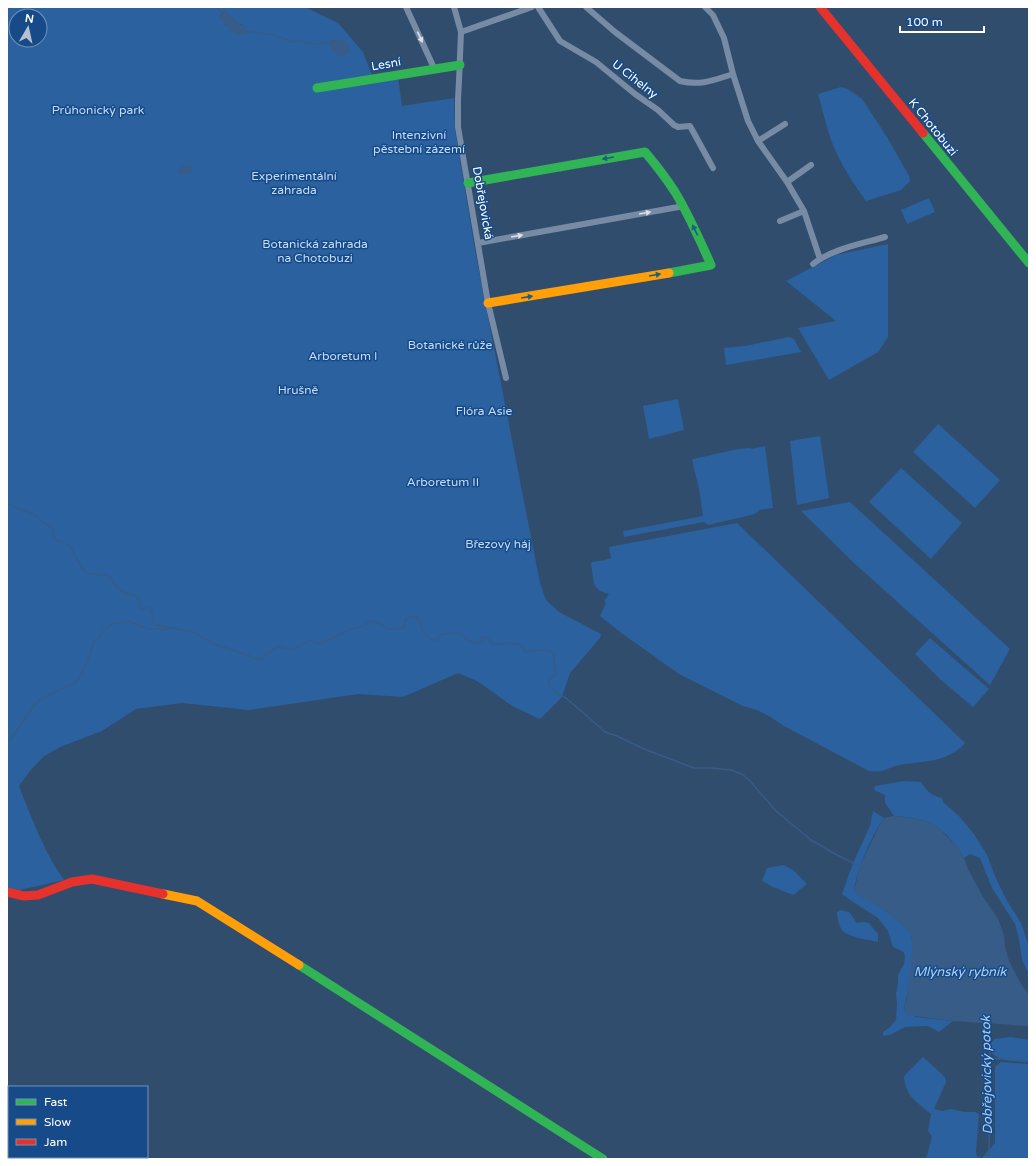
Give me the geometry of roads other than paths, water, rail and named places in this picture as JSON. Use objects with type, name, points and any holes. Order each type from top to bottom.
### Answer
[{"type":"street","points":[[406,7],[434,68]]},
{"type":"street","name":"Dobřejovická","points":[[454,7],[461,32],[458,127],[488,302],[506,378]]},
{"type":"street","points":[[461,32],[532,7]]},
{"type":"street","name":"U Cihelny","points":[[538,7],[560,41],[596,62],[635,94],[658,110],[674,125],[690,126],[713,168]]},
{"type":"street","points":[[586,7],[680,81],[691,84],[703,83],[733,74]]},
{"type":"street","points":[[705,7],[713,15],[724,38],[733,74],[748,121],[758,141],[787,182],[804,211],[820,258]]},
{"type":"street","name":"K Chotobuzi","points":[[820,7],[1029,263]]},
{"type":"street","name":"Lesní","points":[[317,88],[460,64]]},
{"type":"street","points":[[758,141],[785,124]]},
{"type":"street","points":[[468,183],[645,152],[664,175],[684,206],[711,265],[599,285],[488,302]]},
{"type":"street","points":[[787,182],[811,165]]},
{"type":"street","points":[[478,243],[684,206]]},
{"type":"street","points":[[780,221],[804,211]]},
{"type":"street","points":[[813,264],[820,258],[844,248],[885,237]]},
{"type":"street","points":[[7,892],[24,896],[38,895],[72,882],[92,879],[198,901],[603,1159]]},
{"type":"water","points":[[224,10],[237,23],[246,28],[248,32],[244,34],[236,33],[228,27],[220,17]]},
{"type":"water","points":[[329,40],[346,41],[351,51],[343,57],[333,50],[330,46]]},
{"type":"water","points":[[185,165],[191,166],[191,172],[186,174],[179,173],[180,169]]},
{"type":"water","name":"Mlýnský rybník","points":[[894,816],[918,819],[931,823],[940,829],[957,847],[983,897],[998,919],[1004,935],[1005,947],[1009,961],[1021,984],[1029,995],[1029,1026],[953,1021],[907,1015],[905,1013],[904,1009],[907,998],[912,952],[912,938],[910,933],[887,912],[854,891],[860,866],[879,826],[884,818]]},
{"type":"waterway","points":[[215,7],[224,14]]},
{"type":"waterway","points":[[247,31],[274,35],[292,42],[300,41],[314,44],[326,42],[330,44]]},
{"type":"waterway","name":"Dobřejovický potok","points":[[7,504],[31,513],[53,528],[53,536],[55,540],[61,541],[71,548],[85,572],[90,574],[107,575],[121,591],[139,598],[140,608],[150,609],[152,612],[153,622],[156,625],[193,632],[214,644],[256,659],[262,659],[272,650],[281,647],[293,649],[311,641],[320,644],[351,629],[363,626],[371,621],[376,622],[388,629],[403,628],[405,626],[405,620],[410,617],[419,619],[422,629],[427,637],[434,640],[438,639],[441,634],[459,633],[468,640],[476,643],[479,643],[482,640],[481,637],[485,637],[493,644],[514,643],[521,645],[524,651],[527,652],[544,650],[552,652],[554,657],[555,675],[550,679],[549,685],[556,693],[566,698],[605,732],[694,768],[731,770],[742,774],[776,811],[811,840],[861,867]]},
{"type":"waterway","points":[[7,742],[10,740],[36,703],[76,682],[82,674],[94,643],[106,628],[115,623],[131,622],[148,629],[169,628]]},
{"type":"waterway","name":"Dobřejovický potok","points":[[988,1021],[990,1058],[989,1159]]},
{"type":"waterway","points":[[991,1058],[1029,1061]]},
{"type":"park label","name":"Průhonický park","points":[[98,110]]},
{"type":"park label","name":"Intenzivní pěstební zázemí","points":[[419,142]]},
{"type":"park label","name":"Experimentální zahrada","points":[[294,183]]},
{"type":"park label","name":"Botanická zahrada na Chotobuzi","points":[[315,251]]},
{"type":"park label","name":"Botanické růže","points":[[450,345]]},
{"type":"park label","name":"Arboretum I","points":[[343,356]]},
{"type":"park label","name":"Hrušně","points":[[298,390]]},
{"type":"park label","name":"Flóra Asie","points":[[484,411]]},
{"type":"park label","name":"Arboretum II","points":[[443,482]]},
{"type":"park label","name":"Březový háj","points":[[498,544]]}]
